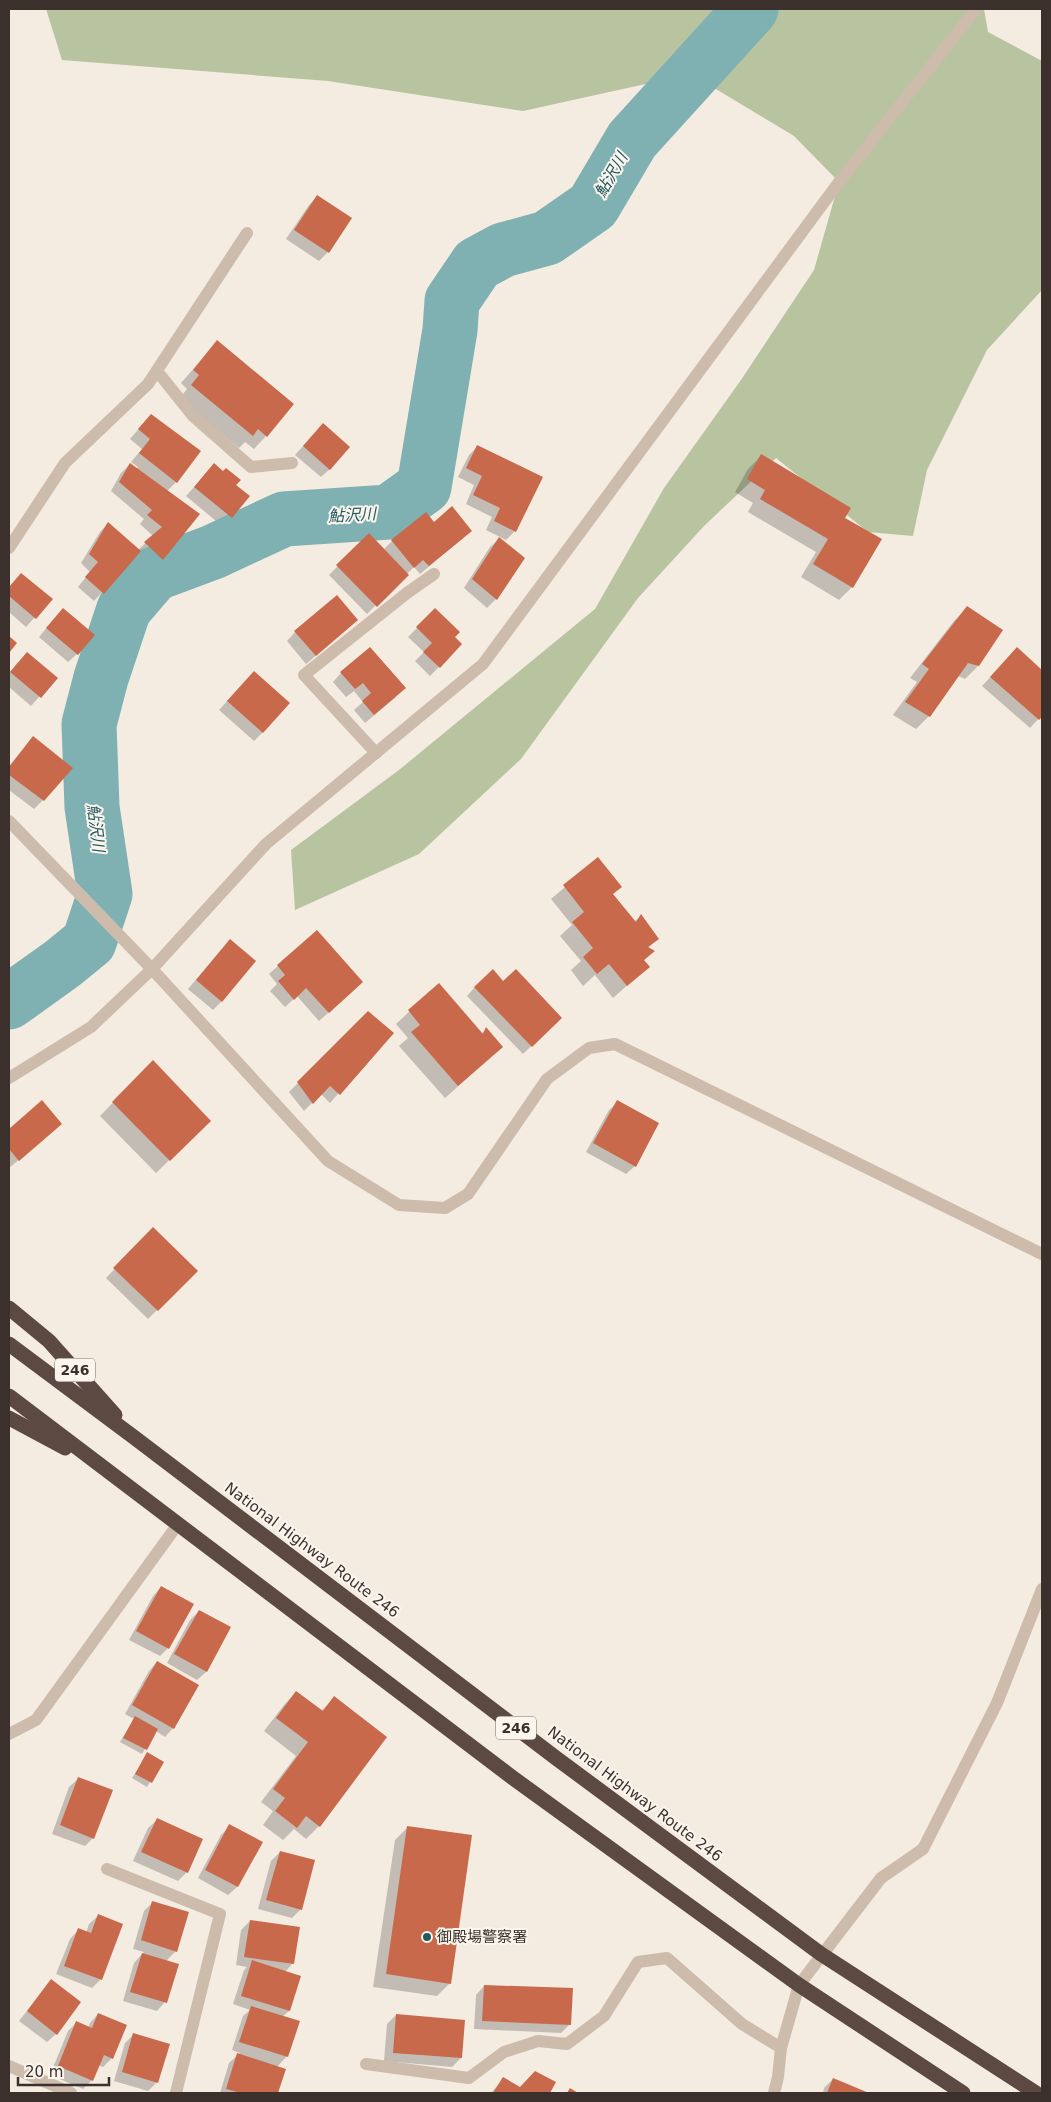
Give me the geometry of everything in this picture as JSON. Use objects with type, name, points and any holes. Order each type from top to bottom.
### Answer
[{"type":"highway","name":"246","points":[[9,1308],[49,1341],[135,1438]]},
{"type":"highway","name":"National Highway Route 246","points":[[9,1344],[556,1758],[821,1954],[1036,2093]]},
{"type":"highway","name":"246","points":[[9,1396],[513,1778],[799,1985],[963,2093]]},
{"type":"highway","name":"246","points":[[9,1418],[108,1470]]},
{"type":"street","points":[[9,1078],[91,1027],[152,969],[266,844],[483,664],[839,182],[976,9]]},
{"type":"street","points":[[9,548],[65,463],[148,384],[247,233]]},
{"type":"street","points":[[157,372],[192,416],[251,467],[292,463]]},
{"type":"street","points":[[376,753],[304,675],[407,593],[434,574]]},
{"type":"street","points":[[9,822],[152,969],[328,1161],[399,1205],[445,1208],[468,1194],[547,1079],[589,1048],[615,1044],[1042,1254]]},
{"type":"street","points":[[9,1734],[36,1720],[178,1524]]},
{"type":"street","points":[[774,2093],[781,2048],[799,1985],[881,1878],[923,1849],[997,1703],[1042,1589]]},
{"type":"street","points":[[107,1869],[220,1914],[176,2093]]},
{"type":"street","points":[[366,2064],[469,2078],[504,2052],[538,2040],[567,2044],[604,2016],[638,1962],[667,1958],[742,2024],[781,2048]]},
{"type":"street","points":[[9,2066],[71,2093]]},
{"type":"green space","points":[[46,9],[984,9],[988,32],[1042,61],[1042,290],[987,350],[927,470],[913,536],[868,532],[776,458],[704,526],[638,598],[521,759],[419,854],[295,910],[291,850],[399,770],[595,609],[664,488],[741,380],[814,270],[839,182],[794,136],[691,74],[523,111],[328,81],[62,60]]},
{"type":"building","points":[[317,195],[352,218],[329,253],[294,230]]},
{"type":"building","points":[[217,340],[294,404],[267,437],[258,429],[253,436],[191,385],[199,375],[193,370]]},
{"type":"building","points":[[151,414],[201,451],[177,483],[139,453],[150,439],[138,429]]},
{"type":"building","points":[[323,423],[350,447],[330,470],[303,446]]},
{"type":"building","points":[[477,445],[543,477],[516,532],[494,521],[500,508],[473,495],[482,476],[466,468]]},
{"type":"building","points":[[761,454],[851,508],[845,518],[882,539],[853,588],[813,564],[828,539],[760,499],[765,490],[747,479]]},
{"type":"building","points":[[130,463],[200,514],[163,560],[144,542],[162,527],[147,515],[152,510],[119,482]]},
{"type":"building","points":[[214,463],[223,471],[226,468],[241,480],[236,485],[250,496],[232,518],[194,487]]},
{"type":"building","points":[[452,506],[472,531],[429,566],[423,560],[414,568],[391,540],[426,512],[434,522]]},
{"type":"building","points":[[108,522],[141,551],[104,594],[85,577],[98,562],[89,554]]},
{"type":"building","points":[[369,533],[409,575],[377,607],[336,565]]},
{"type":"building","points":[[499,537],[525,558],[497,600],[472,579]]},
{"type":"building","points":[[21,573],[53,599],[36,619],[9,596],[9,587]]},
{"type":"building","points":[[337,595],[358,620],[316,656],[294,631]]},
{"type":"building","points":[[967,606],[1003,630],[979,666],[968,663],[930,717],[905,702],[929,669],[922,664]]},
{"type":"building","points":[[63,608],[95,635],[78,655],[46,628]]},
{"type":"building","points":[[435,608],[460,632],[455,637],[462,644],[440,668],[423,652],[432,643],[416,627]]},
{"type":"building","points":[[9,636],[17,643],[9,653]]},
{"type":"building","points":[[370,647],[406,688],[374,715],[362,701],[371,693],[363,683],[355,689],[340,672]]},
{"type":"building","points":[[1017,647],[1042,670],[1042,717],[1039,720],[990,677]]},
{"type":"building","points":[[27,652],[58,678],[41,698],[10,672]]},
{"type":"building","points":[[254,671],[290,703],[263,733],[227,701]]},
{"type":"building","points":[[33,736],[73,768],[44,801],[9,775],[9,767]]},
{"type":"building","points":[[598,857],[622,887],[613,894],[636,922],[641,914],[659,939],[648,947],[655,951],[644,960],[650,967],[627,986],[609,964],[597,974],[583,957],[593,948],[572,922],[584,912],[563,885]]},
{"type":"building","points":[[317,930],[363,982],[329,1013],[306,988],[294,1000],[278,981],[285,975],[277,965]]},
{"type":"building","points":[[230,939],[256,961],[222,1002],[196,980]]},
{"type":"building","points":[[493,969],[503,981],[516,969],[562,1018],[532,1047],[474,987]]},
{"type":"building","points":[[439,983],[483,1034],[486,1027],[503,1047],[458,1086],[411,1032],[420,1025],[408,1010]]},
{"type":"building","points":[[368,1011],[394,1033],[340,1095],[330,1086],[313,1104],[297,1082]]},
{"type":"building","points":[[153,1060],[211,1121],[170,1161],[112,1102]]},
{"type":"building","points":[[42,1100],[62,1124],[19,1161],[9,1149],[9,1129]]},
{"type":"building","points":[[617,1100],[659,1123],[636,1167],[593,1143]]},
{"type":"building","points":[[153,1227],[198,1271],[158,1311],[113,1268]]},
{"type":"building","points":[[161,1586],[194,1604],[169,1649],[136,1631]]},
{"type":"building","points":[[199,1610],[231,1627],[207,1672],[174,1654]]},
{"type":"building","points":[[157,1661],[199,1685],[174,1729],[132,1705]]},
{"type":"building","points":[[296,1691],[323,1711],[334,1696],[387,1737],[320,1827],[306,1816],[297,1828],[275,1811],[285,1798],[273,1789],[308,1742],[276,1718]]},
{"type":"building","points":[[135,1716],[158,1729],[147,1750],[123,1738]]},
{"type":"building","points":[[147,1752],[164,1762],[152,1783],[135,1774]]},
{"type":"building","points":[[78,1777],[113,1790],[94,1839],[60,1825]]},
{"type":"building","points":[[157,1818],[203,1839],[188,1873],[141,1852]]},
{"type":"building","points":[[229,1824],[263,1842],[238,1887],[205,1870]]},
{"type":"building","points":[[407,1826],[472,1835],[451,1984],[386,1974]]},
{"type":"building","points":[[280,1851],[315,1860],[302,1910],[266,1900]]},
{"type":"building","points":[[152,1901],[189,1912],[177,1952],[141,1940]]},
{"type":"building","points":[[98,1914],[123,1924],[102,1980],[64,1966],[78,1928],[91,1933]]},
{"type":"building","points":[[250,1920],[300,1927],[294,1964],[244,1957]]},
{"type":"building","points":[[142,1953],[179,1964],[167,2003],[130,1992]]},
{"type":"building","points":[[252,1960],[301,1976],[290,2011],[241,1996]]},
{"type":"building","points":[[51,1979],[81,2002],[57,2035],[27,2011]]},
{"type":"building","points":[[484,1985],[573,1988],[571,2025],[482,2021]]},
{"type":"building","points":[[251,2006],[300,2021],[288,2057],[239,2042]]},
{"type":"building","points":[[98,2013],[127,2025],[113,2059],[104,2055],[93,2081],[58,2066],[76,2021],[92,2028]]},
{"type":"building","points":[[396,2014],[465,2020],[462,2058],[393,2053]]},
{"type":"building","points":[[133,2033],[170,2044],[158,2083],[122,2072]]},
{"type":"building","points":[[237,2053],[286,2069],[278,2093],[241,2093],[226,2089]]},
{"type":"building","points":[[535,2071],[556,2082],[550,2093],[493,2093],[503,2077],[520,2087]]},
{"type":"building","points":[[833,2078],[869,2093],[827,2093]]},
{"type":"building","points":[[570,2088],[578,2093],[567,2093]]},
{"type":"waterway","name":"鮎沢川","points":[[9,1002],[89,942],[105,894],[92,807],[89,724],[101,678],[124,609],[154,574],[213,552],[284,519],[389,512],[424,487],[450,330],[452,301],[477,264],[503,250],[547,238],[593,206],[632,140],[751,9]]},
{"type":"place","name":"御殿場警察署","points":[[427,1937]]}]
